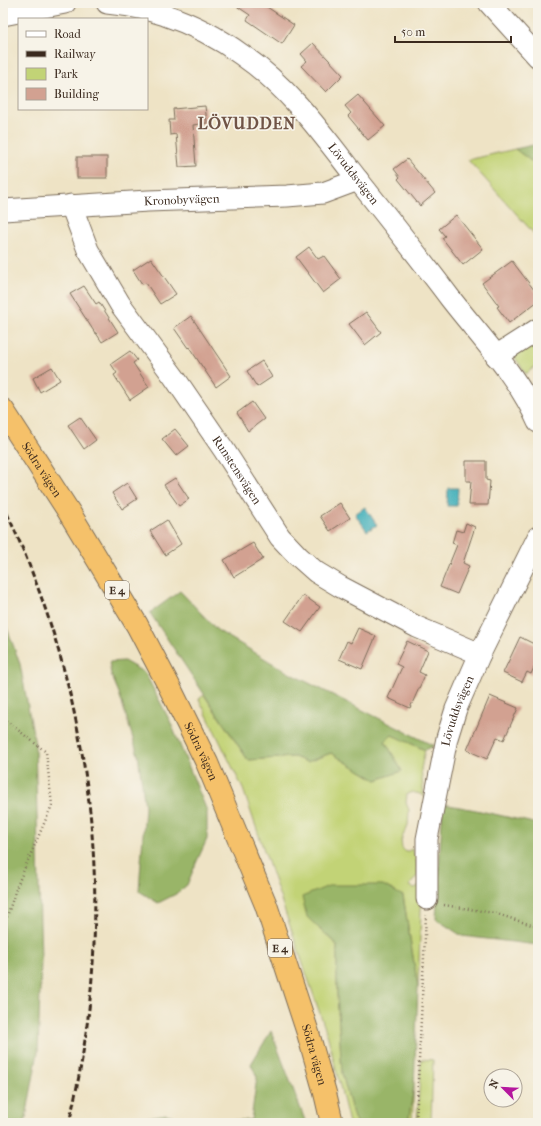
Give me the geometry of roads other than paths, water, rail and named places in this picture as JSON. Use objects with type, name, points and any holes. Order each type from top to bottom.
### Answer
[{"type":"highway","name":"Södra vägen","points":[[3,410],[73,518],[137,625],[207,762],[266,905],[308,1033],[332,1123]]},
{"type":"street","points":[[3,14],[65,3]]},
{"type":"street","name":"Lövuddsvägen","points":[[107,3],[141,8],[164,14],[191,25],[242,54],[268,74],[292,98],[319,129],[415,251],[521,389],[538,422]]},
{"type":"street","points":[[489,3],[538,57]]},
{"type":"street","name":"Kronobyvägen","points":[[3,210],[148,201],[294,196],[323,193],[358,180]]},
{"type":"street","name":"Runstensvägen","points":[[72,205],[88,250],[120,304],[174,377],[224,450],[280,537],[316,572],[341,588],[418,627],[480,654]]},
{"type":"street","points":[[496,356],[538,329]]},
{"type":"street","name":"Lövuddsvägen","points":[[427,898],[427,839],[447,738],[456,709],[480,654],[538,537]]},
{"type":"water","points":[[448,488],[458,488],[457,506],[447,506]]},
{"type":"water","points":[[365,507],[377,525],[367,531],[355,514]]},
{"type":"railway","points":[[3,505],[35,579],[60,654],[78,731],[90,808],[95,887],[93,965],[84,1044],[69,1123]]},
{"type":"district","name":"LÖVUDDEN","points":[[247,123]]}]
